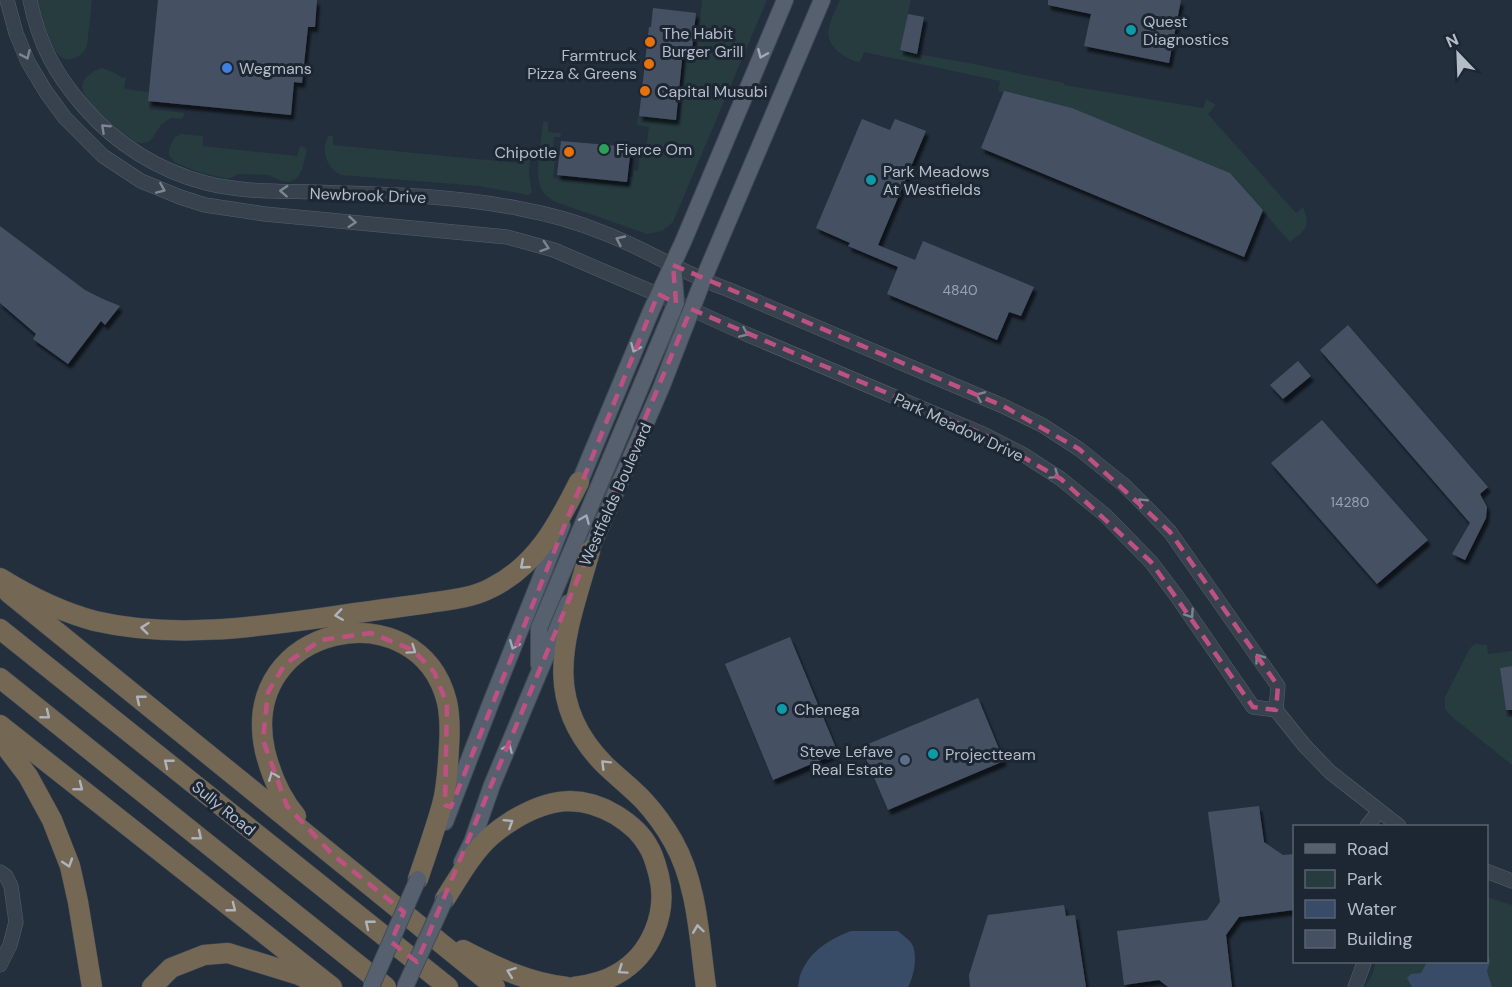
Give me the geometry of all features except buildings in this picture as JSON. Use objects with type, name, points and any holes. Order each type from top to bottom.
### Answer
[{"type":"highway","points":[[0,578],[30,595],[73,614],[120,625],[174,631],[226,629],[298,621],[456,599],[492,588],[529,560],[559,522],[579,482]]},
{"type":"highway","points":[[590,551],[564,650],[566,699],[570,714],[588,746],[643,800],[659,819],[679,853],[694,902],[706,987]]},
{"type":"highway","points":[[0,586],[495,987]]},
{"type":"highway","name":"Sully Road","points":[[0,629],[448,987]]},
{"type":"highway","points":[[333,855],[287,806],[280,793],[270,768],[263,740],[264,707],[274,678],[297,653],[321,640],[359,632],[371,633],[397,641],[413,650],[426,662],[442,685],[447,704],[448,761],[442,803],[418,879]]},
{"type":"highway","points":[[0,678],[386,987]]},
{"type":"highway","points":[[0,725],[332,987]]},
{"type":"highway","points":[[0,739],[28,776],[52,820],[70,866],[92,987]]},
{"type":"highway","points":[[445,899],[474,855],[490,836],[529,810],[555,802],[584,802],[624,820],[640,833],[654,858],[662,897],[658,921],[647,945],[629,966],[603,981],[574,987]]},
{"type":"highway","points":[[425,929],[504,970],[532,981],[567,987]]},
{"type":"highway","points":[[152,987],[171,968],[204,955],[228,954],[299,975],[324,987]]},
{"type":"main road","points":[[371,987],[444,824],[579,482],[785,0]]},
{"type":"main road","name":"Westfields Boulevard","points":[[405,987],[471,842],[492,785],[661,388],[684,306],[703,280],[822,0]]},
{"type":"main road","points":[[539,673],[539,628],[684,306],[673,265]]},
{"type":"street","name":"Newbrook Drive","points":[[7,0],[16,33],[28,62],[65,118],[103,156],[141,181],[180,197],[215,207],[265,214],[507,237],[554,250],[684,306]]},
{"type":"street","name":"Newbrook Drive","points":[[30,0],[35,24],[43,44],[62,80],[79,101],[109,133],[129,148],[179,174],[210,184],[244,189],[435,198],[523,209],[574,222],[605,233],[703,280],[778,311]]},
{"type":"street","name":"Park Meadow Drive","points":[[684,306],[985,435],[1024,455],[1061,479],[1105,515],[1150,562],[1176,595],[1253,707],[1276,710],[1278,686],[1170,532],[1124,485],[1088,456],[1042,425],[1011,409],[778,311]]},
{"type":"street","points":[[1276,710],[1304,745],[1330,772],[1396,825]]},
{"type":"street","points":[[1368,825],[1379,811]]},
{"type":"street","points":[[0,872],[6,876],[11,886],[16,921],[6,932],[10,945],[0,965]]},
{"type":"street","points":[[1488,872],[1512,881]]},
{"type":"street","points":[[1355,987],[1364,963]]},
{"type":"highlighted area","points":[[673,265],[1003,406],[1079,449],[1170,532],[1278,686],[1276,710],[1253,707],[1151,562],[1061,479],[985,435],[691,309],[417,962],[391,942],[404,912],[333,855],[287,806],[263,740],[268,692],[285,664],[321,640],[371,633],[413,650],[434,672],[447,704],[445,805],[451,807],[658,294],[676,303]]},
{"type":"green space","points":[[38,0],[92,0],[87,45],[81,55],[68,59],[57,53],[46,31]]},
{"type":"green space","points":[[702,0],[767,0],[673,222],[662,231],[647,234],[549,198],[541,188],[538,177],[544,121],[548,122],[548,132],[561,133],[560,137],[554,137],[553,178],[628,186],[630,177],[633,177],[633,170],[638,171],[640,149],[646,149],[649,127],[637,125],[638,116],[680,120],[686,55],[696,56]]},
{"type":"green space","points":[[840,0],[911,0],[900,51],[969,63],[1064,83],[1064,85],[1203,108],[1206,99],[1216,105],[1208,114],[1296,213],[1303,207],[1307,219],[1306,227],[1290,242],[1230,173],[1072,108],[998,91],[1000,81],[864,52],[860,62],[851,60],[835,49],[829,36],[830,22]]},
{"type":"green space","points":[[102,68],[123,78],[126,77],[125,89],[149,92],[149,109],[185,113],[182,119],[173,118],[163,123],[154,136],[146,142],[134,141],[98,110],[83,91],[85,79]]},
{"type":"green space","points":[[181,134],[202,136],[203,146],[297,156],[300,146],[307,150],[302,170],[297,178],[290,182],[281,181],[269,175],[239,174],[228,179],[198,172],[174,162],[169,155],[169,149],[174,138]]},
{"type":"green space","points":[[329,135],[333,137],[333,145],[518,163],[521,155],[525,154],[530,158],[529,175],[532,193],[528,195],[479,186],[341,175],[332,168],[326,158],[325,146]]},
{"type":"green space","points":[[1475,644],[1487,645],[1488,654],[1512,651],[1512,666],[1500,668],[1507,717],[1512,717],[1512,765],[1445,709],[1445,697],[1470,648]]},
{"type":"green space","points":[[1488,897],[1512,905],[1512,987],[1365,987],[1376,963],[1488,963]]},
{"type":"water","points":[[851,931],[898,931],[909,940],[914,949],[915,960],[908,987],[798,987],[801,973],[815,952],[828,942]]},
{"type":"water","points":[[1488,955],[1490,961],[1487,971],[1492,987],[1412,987],[1407,978],[1411,974],[1421,973],[1424,963],[1488,963]]},
{"type":"place","name":"Quest Diagnostics","points":[[1131,30]]},
{"type":"place","name":"The Habit Burger Grill","points":[[650,42]]},
{"type":"place","name":"Farmtruck Pizza & Greens","points":[[649,64]]},
{"type":"place","name":"Wegmans","points":[[227,68]]},
{"type":"place","name":"Capital Musubi","points":[[645,91]]},
{"type":"place","name":"Fierce Om","points":[[604,149]]},
{"type":"place","name":"Chipotle","points":[[569,152]]},
{"type":"place","name":"Park Meadows At Westfields","points":[[871,180]]},
{"type":"place","name":"Chenega","points":[[782,709]]},
{"type":"place","name":"Projectteam","points":[[933,754]]},
{"type":"place","name":"Steve Lefave Real Estate","points":[[905,760]]}]
